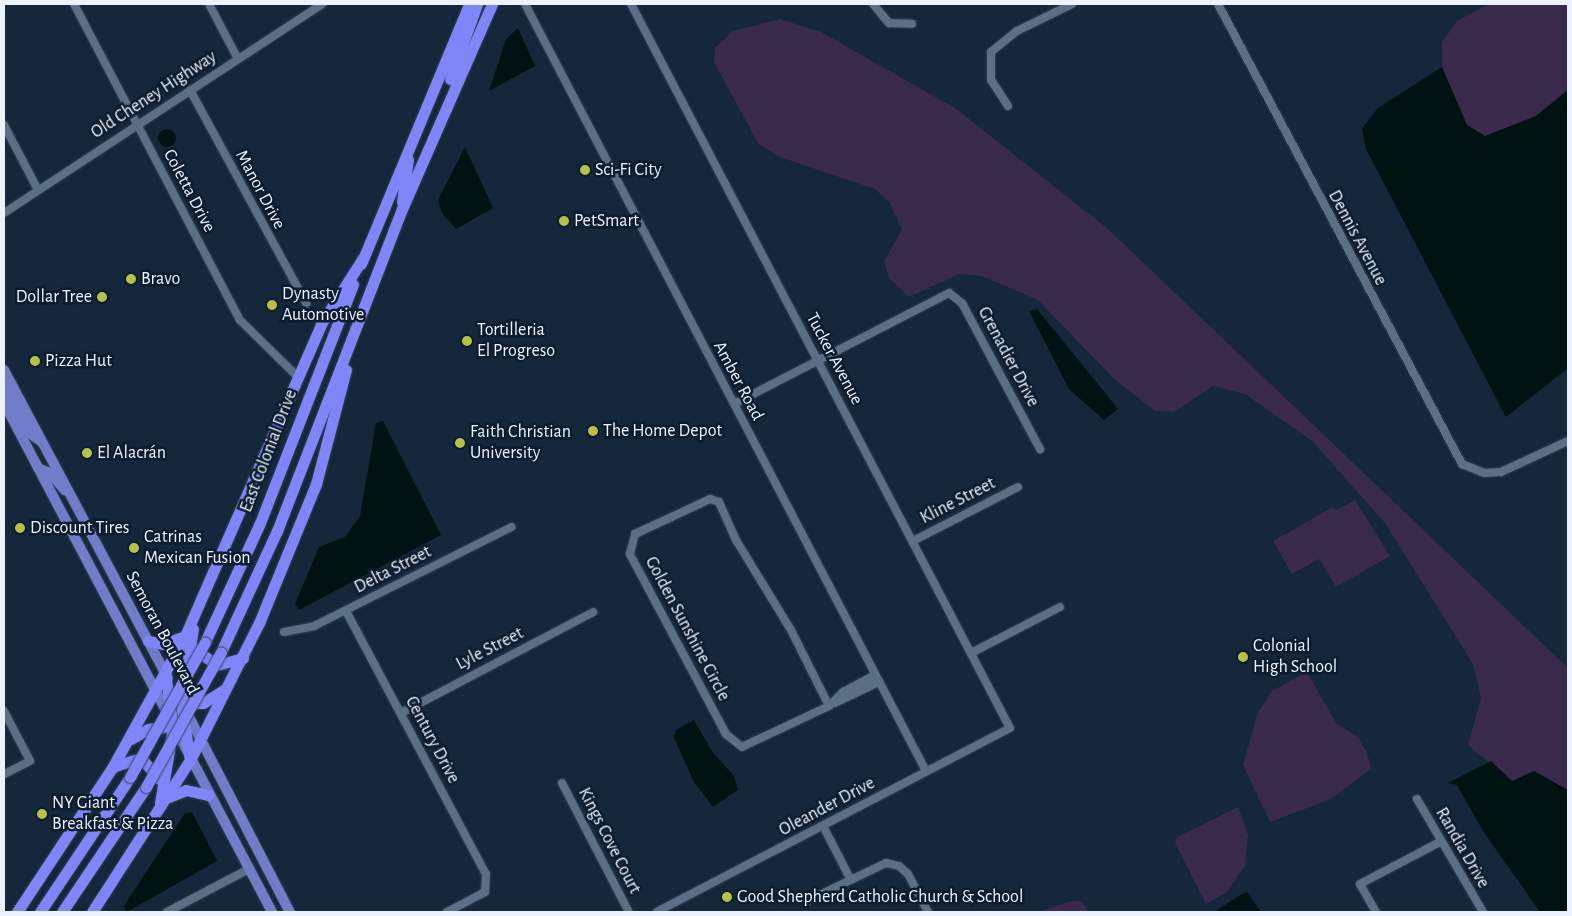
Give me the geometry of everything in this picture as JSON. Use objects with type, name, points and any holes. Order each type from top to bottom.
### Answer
[{"type":"highway","name":"East Colonial Drive","points":[[40,912],[130,777],[205,642],[260,523],[413,132],[469,4]]},
{"type":"highway","points":[[454,90],[450,81],[478,4]]},
{"type":"highway","name":"East Colonial Drive","points":[[62,912],[146,787],[221,652],[277,530],[402,209],[492,4]]},
{"type":"highway","points":[[402,209],[413,132]]},
{"type":"highway","points":[[164,797],[176,702],[187,639],[321,324],[364,258]]},
{"type":"highway","points":[[92,912],[156,817],[164,797],[190,760],[243,658],[316,484],[355,331]]},
{"type":"highway","points":[[187,639],[200,657],[217,666],[243,658]]},
{"type":"highway","points":[[148,641],[163,644],[187,639]]},
{"type":"highway","points":[[17,912],[112,768],[165,672],[187,639]]},
{"type":"highway","points":[[165,672],[186,732],[190,760]]},
{"type":"highway","points":[[154,692],[176,702],[214,698],[230,684]]},
{"type":"highway","points":[[128,741],[148,729],[173,728],[201,740]]},
{"type":"highway","points":[[112,768],[131,758],[148,762],[164,797]]},
{"type":"highway","points":[[164,797],[186,790],[208,795]]},
{"type":"main road","name":"Semoran Boulevard","points":[[4,370],[165,672]]},
{"type":"main road","points":[[4,387],[28,432],[44,444]]},
{"type":"main road","name":"Semoran Boulevard","points":[[4,403],[208,795],[272,912]]},
{"type":"main road","points":[[38,468],[50,473],[69,494]]},
{"type":"main road","name":"Semoran Boulevard","points":[[176,702],[201,740],[290,912]]},
{"type":"street","name":"Coletta Drive","points":[[74,4],[240,320],[298,377]]},
{"type":"street","points":[[209,4],[238,58]]},
{"type":"street","name":"Old Cheney Highway","points":[[4,213],[322,4]]},
{"type":"street","name":"Amber Road","points":[[525,4],[926,771]]},
{"type":"street","name":"Tucker Avenue","points":[[632,4],[1010,728]]},
{"type":"street","points":[[873,4],[889,22],[912,24]]},
{"type":"street","points":[[1008,106],[991,80],[991,52],[1017,32],[1072,4]]},
{"type":"street","name":"Dennis Avenue","points":[[1218,4],[1450,449],[1462,464],[1484,473],[1516,467],[1568,441]]},
{"type":"street","name":"Manor Drive","points":[[190,90],[306,303]]},
{"type":"street","points":[[4,126],[38,190]]},
{"type":"street","name":"Grenadier Drive","points":[[818,360],[939,296],[950,293],[962,303],[1040,450]]},
{"type":"street","points":[[734,404],[818,360]]},
{"type":"street","name":"Kline Street","points":[[913,541],[1018,487]]},
{"type":"street","name":"Golden Sunshine Circle","points":[[829,706],[791,630],[736,540],[719,502],[700,501],[635,534],[630,554],[734,743],[752,745],[829,706],[877,678]]},
{"type":"street","name":"Delta Street","points":[[284,632],[303,630],[346,611],[512,527]]},
{"type":"street","points":[[971,653],[1060,607]]},
{"type":"street","name":"Century Drive","points":[[346,611],[401,712],[489,885],[485,892],[447,912]]},
{"type":"street","name":"Lyle Street","points":[[401,712],[593,612]]},
{"type":"street","points":[[4,712],[30,761],[4,774]]},
{"type":"street","name":"Oleander Drive","points":[[657,912],[1010,728]]},
{"type":"street","name":"Kings Cove Court","points":[[562,783],[629,912]]},
{"type":"street","name":"Randia Drive","points":[[1417,799],[1440,842],[1483,912]]},
{"type":"street","points":[[823,826],[850,878]]},
{"type":"street","points":[[1376,912],[1360,884],[1440,842]]},
{"type":"street","points":[[807,900],[875,865],[900,866],[928,912]]},
{"type":"street","points":[[167,912],[248,869]]},
{"type":"shaded area","points":[[1488,4],[1568,4],[1568,90],[1536,116],[1485,136],[1467,125],[1442,67],[1442,42],[1457,21]]},
{"type":"shaded area","points":[[780,19],[821,32],[955,108],[1108,229],[1568,668],[1568,790],[1534,771],[1512,781],[1468,745],[1481,698],[1473,664],[1385,523],[1312,441],[1245,394],[1213,386],[1174,412],[1155,411],[1114,379],[1038,300],[982,276],[959,274],[909,297],[889,278],[884,261],[902,229],[889,202],[875,189],[777,156],[758,143],[714,62],[715,48],[733,31]]},
{"type":"shaded area","points":[[518,28],[535,66],[489,91],[506,39]]},
{"type":"shaded area","points":[[1442,67],[1467,125],[1485,136],[1536,116],[1568,90],[1568,368],[1506,417],[1366,149],[1362,128],[1378,108]]},
{"type":"shaded area","points":[[163,129],[171,129],[176,134],[174,145],[163,147],[158,142],[158,134]]},
{"type":"shaded area","points":[[465,147],[493,208],[456,229],[442,213],[438,200]]},
{"type":"shaded area","points":[[1037,309],[1118,409],[1104,420],[1069,389],[1029,311]]},
{"type":"shaded area","points":[[383,421],[441,535],[299,610],[295,604],[319,547],[345,537],[360,516],[376,423]]},
{"type":"shaded area","points":[[1355,500],[1390,556],[1336,587],[1319,559],[1292,574],[1273,541],[1333,507],[1336,510]]},
{"type":"shaded area","points":[[1307,672],[1337,724],[1357,736],[1367,752],[1371,769],[1331,799],[1270,822],[1243,765],[1258,712],[1272,691]]},
{"type":"shaded area","points":[[694,720],[713,753],[734,776],[738,790],[713,807],[694,782],[674,738],[676,730]]},
{"type":"shaded area","points":[[1491,761],[1512,781],[1534,771],[1568,790],[1568,912],[1540,912],[1483,831],[1457,785],[1448,783]]},
{"type":"shaded area","points":[[1238,807],[1248,835],[1245,866],[1227,892],[1206,904],[1175,843],[1177,837]]},
{"type":"shaded area","points":[[192,812],[217,861],[127,912],[124,906],[185,813]]},
{"type":"shaded area","points":[[1247,892],[1261,912],[1214,912],[1242,894]]},
{"type":"shaded area","points":[[1072,901],[1082,902],[1089,912],[1038,912]]},
{"type":"place","name":"Sci-Fi City","points":[[585,170]]},
{"type":"place","name":"PetSmart","points":[[564,221]]},
{"type":"place","name":"Bravo","points":[[131,279]]},
{"type":"place","name":"Dollar Tree","points":[[102,297]]},
{"type":"place","name":"Dynasty Automotive","points":[[272,305]]},
{"type":"place","name":"Tortilleria El Progreso","points":[[467,341]]},
{"type":"place","name":"Pizza Hut","points":[[35,361]]},
{"type":"place","name":"The Home Depot","points":[[593,431]]},
{"type":"place","name":"Faith Christian University","points":[[460,443]]},
{"type":"place","name":"El Alacrán","points":[[87,453]]},
{"type":"place","name":"Discount Tires","points":[[20,528]]},
{"type":"place","name":"Catrinas Mexican Fusion","points":[[134,548]]},
{"type":"place","name":"Colonial High School","points":[[1243,657]]},
{"type":"place","name":"NY Giant Breakfast & Pizza","points":[[42,814]]},
{"type":"place","name":"Good Shepherd Catholic Church & School","points":[[727,897]]}]
